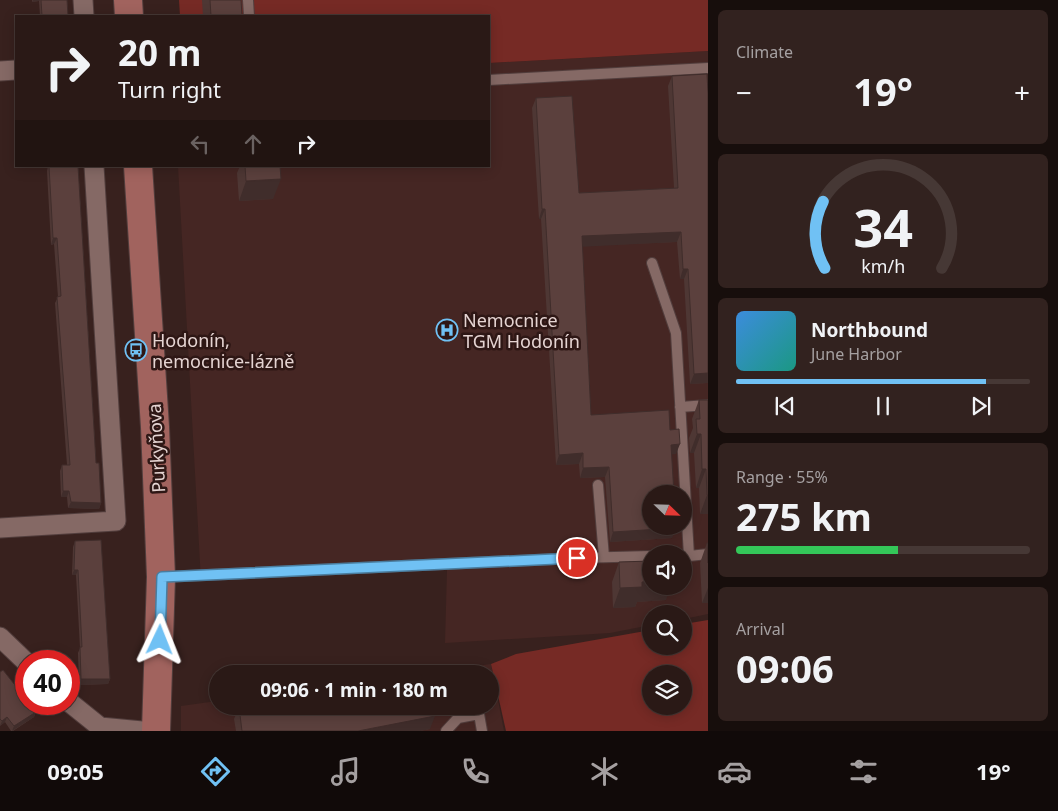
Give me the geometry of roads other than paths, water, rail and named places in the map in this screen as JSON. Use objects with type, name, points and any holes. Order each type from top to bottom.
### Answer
[{"type":"street","points":[[83,0],[84,15]]},
{"type":"street","points":[[128,0],[129,15]]},
{"type":"street","points":[[0,71],[15,70]]},
{"type":"street","points":[[0,528],[116,521],[94,167]]},
{"type":"street","name":"Purkyňova","points":[[138,167],[155,427],[162,577],[156,731]]},
{"type":"street","points":[[0,637],[15,651]]},
{"type":"street","points":[[80,711],[100,727],[142,731]]},
{"type":"lane","points":[[248,0],[249,15]]},
{"type":"lane","points":[[490,80],[708,68]]},
{"type":"lane","points":[[652,263],[676,333],[686,545]]},
{"type":"lane","points":[[680,407],[708,405]]},
{"type":"lane","points":[[598,485],[604,557]]},
{"type":"lane","points":[[692,555],[708,554]]},
{"type":"lane","points":[[162,577],[642,556]]},
{"type":"lane","points":[[446,731],[458,718],[479,714],[482,731]]},
{"type":"place","name":"Nemocnice TGM Hodonín","points":[[447,330]]},
{"type":"place","name":"Hodonín, nemocnice-lázně","points":[[136,350]]}]
